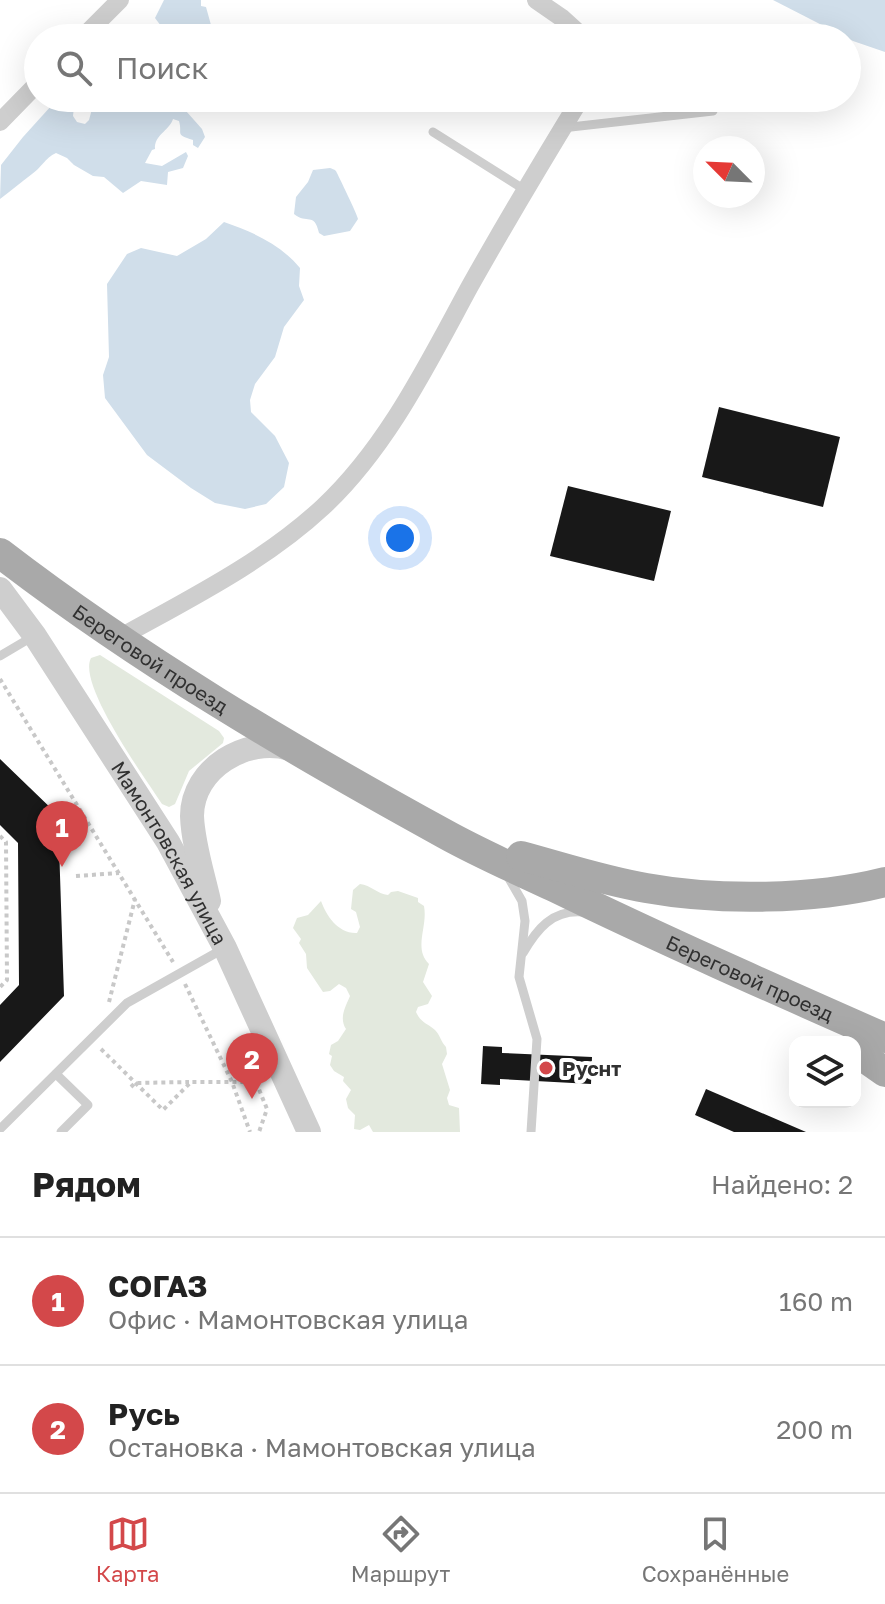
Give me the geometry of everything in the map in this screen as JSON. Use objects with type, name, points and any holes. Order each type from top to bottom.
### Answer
[{"type":"main road","name":"Береговой проезд","points":[[0,553],[119,638],[305,755],[447,835],[616,918],[885,1038]]},
{"type":"main road","points":[[447,835],[647,888],[770,896],[820,893],[885,882]]},
{"type":"main road","points":[[753,980],[833,1036]]},
{"type":"main road","points":[[861,1055],[885,1072]]},
{"type":"street","points":[[96,24],[120,0]]},
{"type":"street","points":[[536,0],[569,24]]},
{"type":"street","points":[[0,122],[24,97]]},
{"type":"street","points":[[119,638],[244,566],[285,539],[324,506],[355,461],[401,410],[572,112]]},
{"type":"street","name":"Мамонтовская улица","points":[[0,589],[35,636],[168,842],[220,937],[309,1132]]},
{"type":"street","points":[[220,937],[195,838],[192,815],[196,794],[217,766],[234,753],[256,746],[275,745],[305,755]]},
{"type":"lane","points":[[562,128],[704,112]]},
{"type":"lane","points":[[433,132],[525,190]]},
{"type":"lane","points":[[0,656],[35,636]]},
{"type":"lane","points":[[447,835],[510,877],[522,901],[525,921],[520,959],[522,991],[537,1039],[531,1132]]},
{"type":"lane","points":[[520,959],[534,933],[558,915],[577,911],[616,918]]},
{"type":"lane","points":[[0,1129],[127,1003],[180,973],[220,937]]},
{"type":"lane","points":[[56,1074],[88,1105]]},
{"type":"lane","points":[[61,1132],[97,1097]]},
{"type":"path","points":[[0,679],[180,973],[232,1082],[250,1132]]},
{"type":"path","points":[[0,836],[6,842],[7,980],[0,987]]},
{"type":"path","points":[[76,876],[119,873]]},
{"type":"path","points":[[135,899],[100,1047],[133,1085],[164,1111],[191,1082]]},
{"type":"path","points":[[133,1085],[256,1082],[267,1109],[259,1132]]},
{"type":"shaded area","points":[[164,0],[201,0],[211,24],[160,24],[155,18]]},
{"type":"shaded area","points":[[773,0],[885,0],[885,52],[861,44],[861,24],[820,24]]},
{"type":"shaded area","points":[[46,112],[73,112],[77,122],[85,124],[91,112],[187,112],[205,137],[198,148],[193,145],[193,140],[180,134],[179,121],[173,119],[145,163],[162,166],[186,152],[188,156],[183,168],[168,172],[167,185],[141,181],[123,193],[104,177],[93,176],[56,153],[0,199],[1,165]]},
{"type":"shaded area","points":[[330,168],[336,171],[358,219],[350,231],[324,236],[319,233],[315,222],[294,214],[296,197],[313,170]]},
{"type":"shaded area","points":[[224,222],[284,252],[300,268],[299,286],[304,300],[284,327],[275,357],[255,384],[250,400],[251,412],[275,436],[289,463],[284,487],[266,504],[245,509],[215,503],[147,455],[105,398],[103,375],[109,357],[107,284],[127,254],[141,248],[177,256],[206,239]]},
{"type":"shaded area","points":[[100,655],[219,731],[224,738],[223,743],[189,771],[175,804],[169,807],[162,804],[103,709],[89,671],[91,658]]},
{"type":"shaded area","points":[[360,884],[388,895],[398,891],[418,898],[424,906],[421,944],[424,958],[429,964],[423,982],[432,996],[428,1004],[418,1007],[416,1012],[437,1032],[446,1047],[447,1054],[442,1064],[450,1090],[447,1098],[449,1105],[459,1108],[460,1132],[373,1132],[369,1125],[360,1130],[354,1129],[355,1115],[348,1108],[346,1099],[351,1090],[343,1081],[344,1077],[330,1065],[332,1056],[329,1054],[331,1045],[346,1029],[343,1017],[350,996],[346,988],[339,984],[323,992],[307,968],[306,954],[299,943],[301,939],[293,928],[297,918],[308,915],[321,901],[339,927],[357,933],[360,927],[356,912],[351,909],[353,890]]},
{"type":"building","points":[[719,407],[840,437],[823,507],[702,477]]},
{"type":"building","points":[[568,486],[671,511],[654,581],[550,556]]},
{"type":"building","points":[[0,759],[58,815],[64,996],[0,1062],[0,1005],[19,985],[18,843],[0,825]]},
{"type":"building","points":[[483,1046],[502,1047],[502,1053],[592,1057],[591,1084],[500,1079],[500,1085],[481,1084]]},
{"type":"building","points":[[706,1089],[806,1132],[734,1132],[695,1115]]},
{"type":"place","name":"СОГАЗ","points":[[62,867]]},
{"type":"place","name":"Руснт","points":[[546,1068]]},
{"type":"place","name":"Русь","points":[[252,1099]]}]
